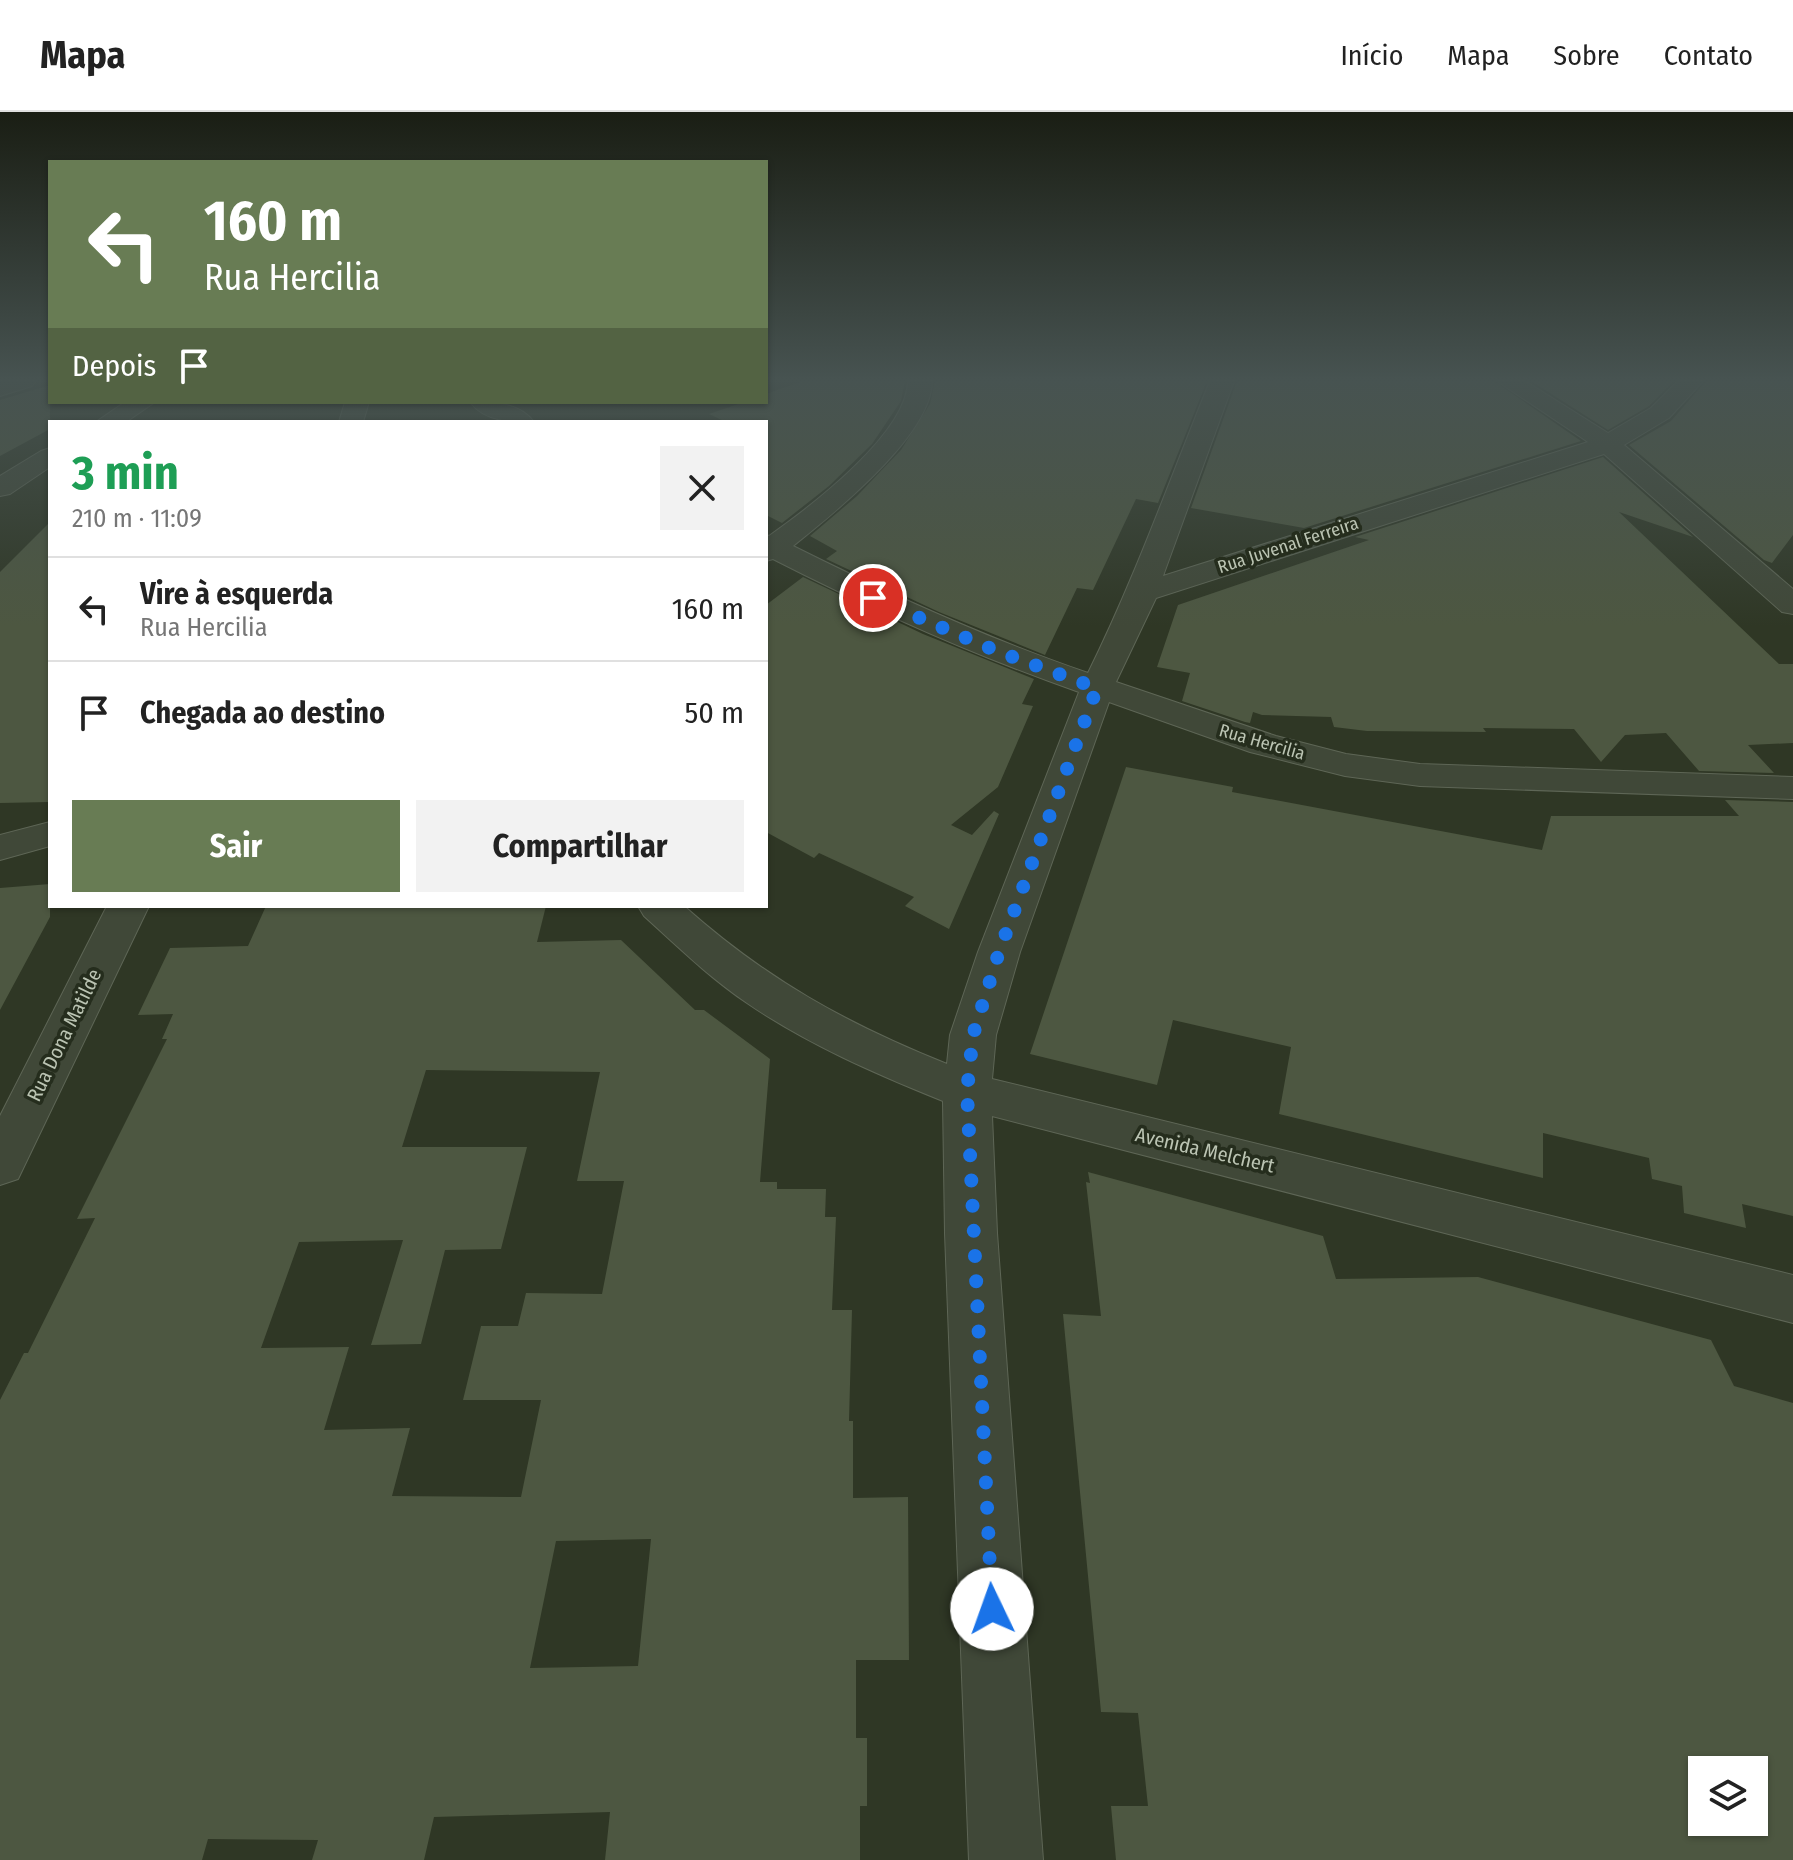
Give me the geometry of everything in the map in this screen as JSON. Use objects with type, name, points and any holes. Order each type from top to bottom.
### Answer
[{"type":"street","points":[[0,488],[40,463]]},
{"type":"street","points":[[768,548],[853,479],[868,463]]},
{"type":"street","points":[[1006,1860],[971,1233],[967,1091],[973,1035],[999,952],[1097,688],[1143,592],[1152,560],[1190,463]]},
{"type":"street","name":"Rua Juvenal Ferreira","points":[[1143,592],[1550,463]]},
{"type":"street","points":[[1629,463],[1793,605]]},
{"type":"street","name":"Rua Hercilia","points":[[768,548],[900,611],[1097,688],[1263,744],[1360,767],[1434,776],[1793,788]]},
{"type":"street","points":[[0,848],[48,835]]},
{"type":"street","name":"Rua Dona Matilde","points":[[0,1165],[127,908]]},
{"type":"street","name":"Avenida Melchert","points":[[661,908],[699,943],[776,1001],[887,1060],[967,1091],[1793,1299]]},
{"type":"building","points":[[768,463],[853,463],[829,486],[782,523],[768,516]]},
{"type":"building","points":[[889,463],[1174,463],[1158,503],[1136,499],[1093,590],[1077,588],[1045,655],[939,612],[826,559],[837,551],[810,536],[857,496]]},
{"type":"building","points":[[1207,463],[1512,463],[1304,528],[1191,508]]},
{"type":"building","points":[[1586,463],[1609,463],[1693,537],[1619,512],[1779,664],[1793,664],[1793,743],[1748,745],[1774,773],[1699,771],[1666,733],[1625,735],[1601,762],[1574,729],[1367,731],[1334,727],[1331,717],[1262,715],[1253,712],[1250,723],[1182,701],[1190,673],[1157,667],[1178,605],[1369,540],[1355,537]]},
{"type":"building","points":[[1650,463],[1793,463],[1793,535],[1772,563],[1764,560]]},
{"type":"building","points":[[48,524],[48,802],[0,803],[0,572]]},
{"type":"building","points":[[803,577],[923,634],[1034,679],[1022,704],[1033,706],[998,787],[951,825],[972,835],[994,811],[999,814],[949,929],[905,906],[914,897],[819,853],[814,858],[768,833],[768,603]]},
{"type":"building","points":[[1126,767],[1233,787],[1232,792],[1542,850],[1551,816],[1739,816],[1725,800],[1793,802],[1793,1216],[1742,1204],[1746,1228],[1684,1213],[1682,1186],[1652,1179],[1649,1158],[1543,1133],[1543,1178],[1279,1114],[1291,1047],[1173,1020],[1157,1085],[1030,1054]]},
{"type":"building","points":[[48,884],[50,917],[0,1010],[0,888]]},
{"type":"building","points":[[265,908],[546,908],[537,942],[621,940],[695,1010],[704,1010],[770,1059],[760,1182],[777,1182],[777,1189],[826,1189],[825,1217],[836,1217],[832,1310],[852,1310],[849,1421],[853,1421],[853,1498],[908,1497],[909,1660],[856,1660],[856,1738],[867,1738],[867,1806],[860,1806],[860,1860],[605,1860],[610,1812],[434,1817],[424,1860],[312,1860],[318,1840],[208,1839],[202,1860],[0,1860],[0,1400],[24,1353],[28,1353],[95,1218],[77,1219],[167,1039],[162,1039],[173,1014],[138,1015],[170,948],[248,946]],"holes":[[[426,1070],[600,1072],[577,1181],[624,1181],[602,1294],[526,1293],[518,1326],[481,1326],[463,1400],[541,1400],[521,1497],[392,1496],[410,1428],[324,1430],[349,1347],[261,1348],[299,1242],[403,1240],[371,1345],[421,1344],[445,1250],[501,1249],[527,1147],[402,1147]],[[651,1539],[638,1666],[530,1668],[556,1541]]]},
{"type":"building","points":[[1088,1172],[1323,1236],[1336,1279],[1478,1277],[1711,1340],[1734,1386],[1793,1403],[1793,1860],[1116,1860],[1111,1806],[1148,1806],[1138,1713],[1101,1712],[1063,1314],[1101,1316],[1086,1182],[1090,1183]]},
{"type":"route","points":[[873,598],[999,652],[1097,688],[999,952],[973,1035],[967,1091],[971,1233],[992,1609]]}]
